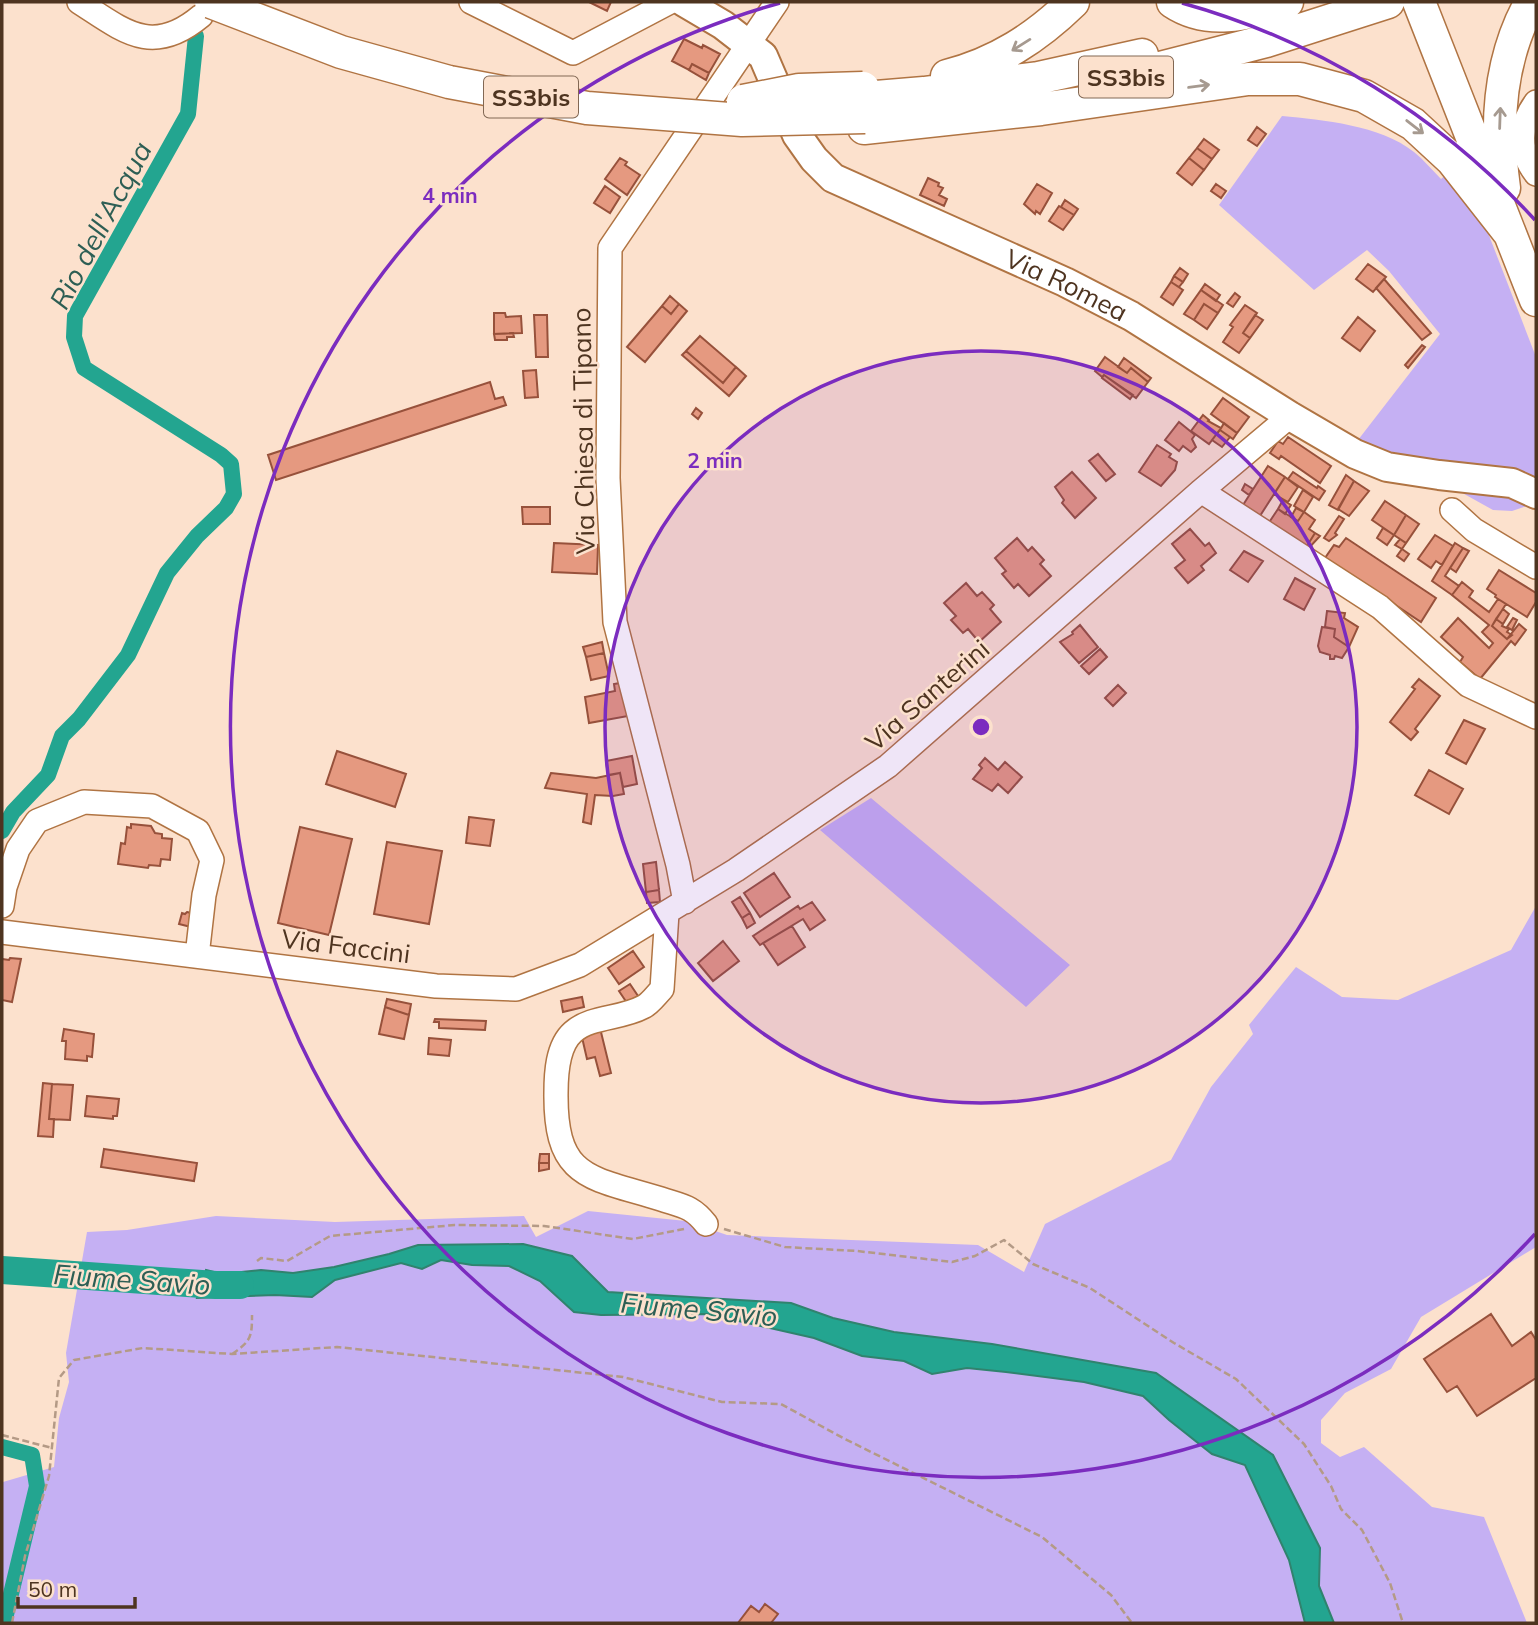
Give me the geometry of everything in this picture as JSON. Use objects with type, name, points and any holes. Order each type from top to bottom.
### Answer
[{"type":"highway","name":"SS3bis","points":[[261,2],[348,34],[455,64],[591,89],[742,111]]},
{"type":"highway","points":[[742,111],[801,130],[864,108],[923,82],[976,68],[1021,46],[1073,2]]},
{"type":"highway","points":[[1172,2],[1207,16],[1240,16],[1287,2]]},
{"type":"highway","name":"SS3bis","points":[[864,108],[924,93],[1038,78],[1161,50],[1253,26],[1328,2]]},
{"type":"highway","points":[[1419,2],[1536,300]]},
{"type":"highway","points":[[1510,234],[1499,151],[1500,100],[1510,50],[1531,2]]},
{"type":"highway","name":"SS3bis","points":[[864,108],[926,112],[1041,97],[1254,44],[1384,3]]},
{"type":"highway","name":"SS3bis","points":[[206,9],[341,52],[449,82],[587,108],[742,111]]},
{"type":"highway","points":[[864,108],[1041,109],[1248,79],[1300,79],[1364,96],[1413,124],[1452,160],[1510,234]]},
{"type":"main road","name":"Via Romea","points":[[684,2],[723,25],[763,57],[797,135],[814,159],[833,178],[1065,282],[1132,316],[1355,454],[1387,467],[1528,484]]},
{"type":"street","points":[[79,2],[117,27],[140,36],[166,38],[189,26],[206,9]]},
{"type":"street","points":[[471,2],[573,53],[670,2]]},
{"type":"street","name":"Via Chiesa di Tipano","points":[[706,1224],[695,1209],[592,1178],[580,1170],[562,1149],[557,1128],[556,1090],[563,1046],[573,1031],[589,1023],[628,1014],[645,1006],[662,989],[676,907],[678,865],[615,622],[608,478],[610,248],[777,2]]},
{"type":"street","points":[[1536,102],[1522,128],[1522,145],[1529,165],[1536,174]]},
{"type":"street","name":"Via Santerini","points":[[676,907],[736,870],[888,766],[1290,416]]},
{"type":"street","points":[[1201,491],[1380,607],[1468,685],[1536,717]]},
{"type":"street","points":[[1452,510],[1474,530],[1536,567]]},
{"type":"street","points":[[2,906],[5,887],[18,849],[37,821],[84,802],[152,806],[198,831],[212,860],[204,895],[197,956]]},
{"type":"street","name":"Via Faccini","points":[[2,932],[436,986],[516,989],[580,964],[676,907]]},
{"type":"path","points":[[257,1261],[261,1258],[287,1261],[330,1236],[430,1227],[544,1226],[633,1239],[706,1224],[785,1247],[857,1251],[952,1262],[975,1256],[1004,1240],[1033,1264],[1090,1288],[1174,1343],[1236,1378],[1304,1444],[1331,1486],[1341,1509],[1362,1530],[1390,1583],[1403,1623]]},
{"type":"path","points":[[232,1354],[246,1345],[252,1334],[252,1315]]},
{"type":"path","points":[[12,1623],[25,1556],[49,1476],[59,1378],[74,1360],[143,1348],[232,1354],[337,1347],[623,1377],[722,1402],[781,1404],[843,1438],[1042,1537],[1111,1595],[1132,1623]]},
{"type":"path","points":[[2,1435],[52,1448]]},
{"type":"shaded area","points":[[1282,116],[1351,125],[1400,143],[1418,155],[1441,179],[1448,173],[1485,225],[1536,357],[1536,503],[1512,511],[1493,510],[1394,455],[1358,440],[1440,334],[1389,271],[1367,250],[1314,290],[1219,205]]},
{"type":"shaded area","points":[[871,798],[1070,965],[1026,1007],[820,830]]},
{"type":"shaded area","points":[[1536,906],[1536,1247],[1421,1317],[1391,1369],[1345,1393],[1321,1420],[1321,1443],[1340,1457],[1364,1447],[1432,1507],[1484,1517],[1527,1623],[2,1623],[3,1482],[54,1467],[59,1418],[69,1382],[66,1353],[87,1232],[127,1230],[216,1216],[335,1222],[524,1216],[536,1237],[588,1211],[686,1221],[727,1235],[978,1245],[1024,1272],[1045,1224],[1171,1160],[1211,1087],[1253,1034],[1249,1025],[1296,967],[1342,997],[1398,1000],[1511,950]]},
{"type":"water","points":[[523,1244],[572,1256],[608,1292],[791,1303],[833,1318],[894,1332],[992,1344],[1156,1373],[1273,1455],[1320,1548],[1319,1586],[1334,1623],[1305,1623],[1289,1560],[1245,1465],[1212,1454],[1143,1396],[1084,1382],[1006,1372],[967,1368],[932,1374],[904,1361],[862,1356],[814,1338],[707,1314],[601,1315],[574,1312],[540,1281],[509,1266],[472,1265],[441,1260],[422,1269],[401,1263],[335,1280],[312,1297],[275,1295],[197,1298],[206,1270],[222,1274],[261,1270],[293,1273],[334,1267],[418,1245]]},
{"type":"building","points":[[589,2],[611,2],[607,11]]},
{"type":"building","points":[[684,39],[720,54],[709,73],[692,64],[689,70],[672,61]]},
{"type":"building","points":[[692,64],[709,73],[706,80],[689,70]]},
{"type":"building","points":[[1257,127],[1266,134],[1257,146],[1248,140]]},
{"type":"building","points":[[1204,139],[1219,150],[1212,159],[1197,148]]},
{"type":"building","points":[[1197,148],[1212,159],[1204,170],[1189,158]]},
{"type":"building","points":[[620,158],[640,175],[627,195],[605,179]]},
{"type":"building","points":[[1189,158],[1204,170],[1192,185],[1177,173]]},
{"type":"building","points":[[928,178],[943,188],[939,195],[947,199],[944,206],[920,195]]},
{"type":"building","points":[[1037,184],[1052,193],[1040,214],[1036,211],[1035,214],[1024,204]]},
{"type":"building","points":[[1216,184],[1226,191],[1221,198],[1211,191]]},
{"type":"building","points":[[605,186],[620,197],[610,213],[594,203]]},
{"type":"building","points":[[1065,200],[1078,209],[1074,215],[1061,207]]},
{"type":"building","points":[[1059,206],[1074,215],[1063,230],[1049,221]]},
{"type":"building","points":[[1368,264],[1386,277],[1373,292],[1356,279]]},
{"type":"building","points":[[1180,268],[1188,274],[1183,282],[1174,276]]},
{"type":"building","points":[[1174,276],[1183,282],[1179,287],[1171,282]]},
{"type":"building","points":[[1384,279],[1431,333],[1422,340],[1376,288]]},
{"type":"building","points":[[1171,282],[1183,290],[1173,305],[1161,297]]},
{"type":"building","points":[[1205,284],[1220,295],[1216,301],[1201,290]]},
{"type":"building","points":[[1201,290],[1223,305],[1218,313],[1204,304],[1194,320],[1184,314]]},
{"type":"building","points":[[1235,293],[1240,297],[1233,307],[1227,303]]},
{"type":"building","points":[[670,296],[679,304],[671,314],[662,306]]},
{"type":"building","points":[[679,304],[687,311],[645,362],[627,347],[662,306],[671,314]]},
{"type":"building","points":[[1204,304],[1218,313],[1207,329],[1194,320]]},
{"type":"building","points":[[1245,305],[1257,313],[1243,333],[1250,338],[1239,353],[1223,342],[1233,327],[1230,325]]},
{"type":"building","points":[[494,313],[505,313],[506,317],[521,316],[522,333],[494,334]]},
{"type":"building","points":[[534,315],[547,315],[548,357],[536,357]]},
{"type":"building","points":[[1255,315],[1263,320],[1250,338],[1243,333]]},
{"type":"building","points":[[1358,317],[1375,331],[1360,351],[1342,338]]},
{"type":"building","points":[[513,333],[514,337],[507,337],[507,340],[495,340],[494,334]]},
{"type":"building","points":[[700,336],[736,367],[723,383],[686,351]]},
{"type":"building","points":[[1422,345],[1425,347],[1408,368],[1405,365]]},
{"type":"building","points":[[686,351],[723,383],[736,367],[746,376],[729,396],[682,355]]},
{"type":"building","points":[[1105,357],[1127,373],[1131,368],[1148,382],[1136,398],[1095,371]]},
{"type":"building","points":[[1124,358],[1151,378],[1148,382],[1131,368],[1127,373],[1118,367]]},
{"type":"building","points":[[536,370],[538,397],[525,398],[523,371]]},
{"type":"building","points":[[1104,375],[1133,395],[1130,399],[1102,378]]},
{"type":"building","points":[[490,382],[495,399],[503,397],[506,405],[276,480],[268,455]]},
{"type":"building","points":[[1223,398],[1249,417],[1237,433],[1211,414]]},
{"type":"building","points":[[696,408],[702,413],[698,419],[692,414]]},
{"type":"building","points":[[1203,415],[1221,428],[1209,444],[1191,431]]},
{"type":"building","points":[[1179,422],[1195,435],[1192,439],[1196,447],[1191,452],[1183,446],[1179,451],[1165,440]]},
{"type":"building","points":[[1224,423],[1237,433],[1233,439],[1220,430]]},
{"type":"building","points":[[1220,430],[1230,437],[1222,447],[1212,440]]},
{"type":"building","points":[[1288,437],[1331,466],[1320,483],[1281,456],[1279,459],[1270,453],[1278,441],[1283,444]]},
{"type":"building","points":[[1157,445],[1171,454],[1169,457],[1177,462],[1175,470],[1161,486],[1139,472]]},
{"type":"building","points":[[1098,454],[1115,474],[1106,481],[1089,461]]},
{"type":"building","points":[[1268,466],[1285,477],[1258,519],[1243,505]]},
{"type":"building","points":[[1072,472],[1096,498],[1075,518],[1062,503],[1064,500],[1055,487]]},
{"type":"building","points":[[1293,472],[1325,491],[1319,500],[1288,479]]},
{"type":"building","points":[[1346,475],[1354,481],[1338,510],[1329,505]]},
{"type":"building","points":[[1285,477],[1298,487],[1288,502],[1274,494]]},
{"type":"building","points":[[1354,481],[1369,491],[1349,516],[1338,509]]},
{"type":"building","points":[[1245,484],[1253,489],[1249,495],[1242,490]]},
{"type":"building","points":[[1303,490],[1313,497],[1304,512],[1294,506]]},
{"type":"building","points":[[1283,500],[1291,505],[1285,514],[1278,509]]},
{"type":"building","points":[[1385,501],[1406,515],[1394,535],[1372,520]]},
{"type":"building","points":[[522,507],[550,507],[550,524],[523,524]]},
{"type":"building","points":[[1296,508],[1304,512],[1298,521],[1291,517]]},
{"type":"building","points":[[1278,509],[1298,521],[1304,512],[1315,520],[1309,529],[1315,533],[1305,549],[1268,524]]},
{"type":"building","points":[[1406,515],[1419,524],[1406,543],[1394,535]]},
{"type":"building","points":[[1339,516],[1344,519],[1335,533],[1337,535],[1329,541],[1324,538]]},
{"type":"building","points":[[1383,528],[1394,535],[1387,545],[1377,538]]},
{"type":"building","points":[[1190,529],[1205,546],[1209,543],[1216,553],[1201,566],[1204,570],[1188,583],[1175,568],[1185,560],[1172,544]]},
{"type":"building","points":[[1315,533],[1320,536],[1305,549]]},
{"type":"building","points":[[1435,535],[1453,546],[1442,565],[1436,561],[1431,568],[1418,559]]},
{"type":"building","points":[[1017,538],[1028,551],[1032,547],[1044,560],[1040,564],[1051,576],[1029,596],[1018,584],[1014,588],[1002,574],[1006,571],[995,558]]},
{"type":"building","points":[[1346,538],[1436,598],[1421,622],[1325,558],[1334,545],[1339,547]]},
{"type":"building","points":[[1400,539],[1406,543],[1402,549],[1395,545]]},
{"type":"building","points":[[554,543],[598,545],[597,574],[552,572]]},
{"type":"building","points":[[1455,543],[1463,548],[1445,576],[1459,586],[1452,595],[1432,581]]},
{"type":"building","points":[[1463,548],[1469,551],[1456,572],[1450,568]]},
{"type":"building","points":[[1402,549],[1409,554],[1404,561],[1397,556]]},
{"type":"building","points":[[1244,551],[1263,561],[1248,582],[1230,570]]},
{"type":"building","points":[[1499,570],[1536,593],[1536,602],[1527,617],[1487,589]]},
{"type":"building","points":[[1295,578],[1315,589],[1304,610],[1284,599]]},
{"type":"building","points":[[1462,582],[1473,591],[1469,597],[1489,612],[1498,599],[1506,604],[1492,626],[1507,639],[1519,624],[1526,630],[1515,645],[1511,641],[1480,679],[1460,662],[1463,657],[1441,637],[1458,618],[1489,648],[1493,643],[1482,632],[1489,625],[1452,595]]},
{"type":"building","points":[[966,583],[977,596],[982,592],[994,605],[990,609],[1001,622],[979,642],[968,629],[963,633],[951,620],[956,616],[944,603]]},
{"type":"building","points":[[1503,609],[1509,614],[1503,624],[1496,619]]},
{"type":"building","points":[[1327,611],[1345,613],[1344,618],[1358,627],[1349,647],[1334,637],[1335,629],[1325,627]]},
{"type":"building","points":[[1513,618],[1517,620],[1512,630],[1507,627]]},
{"type":"building","points":[[1496,619],[1509,629],[1507,632],[1512,635],[1507,639],[1492,626]]},
{"type":"building","points":[[1080,625],[1098,647],[1079,663],[1060,642],[1073,634]]},
{"type":"building","points":[[1322,627],[1335,629],[1334,637],[1349,647],[1342,658],[1335,656],[1330,659],[1330,655],[1320,652],[1318,646]]},
{"type":"building","points":[[602,642],[604,653],[586,657],[583,647]]},
{"type":"building","points":[[1100,649],[1107,657],[1089,674],[1081,666]]},
{"type":"building","points":[[604,653],[609,676],[591,680],[586,657]]},
{"type":"building","points":[[1419,679],[1440,696],[1415,729],[1418,732],[1411,740],[1390,722],[1415,689],[1412,687]]},
{"type":"building","points":[[620,683],[628,716],[589,723],[585,697],[615,691],[614,684]]},
{"type":"building","points":[[1118,685],[1126,693],[1113,706],[1105,698]]},
{"type":"building","points":[[1464,720],[1485,729],[1466,764],[1446,753]]},
{"type":"building","points":[[337,751],[406,774],[395,807],[326,784]]},
{"type":"building","points":[[632,756],[637,784],[623,787],[620,773],[608,775],[606,761]]},
{"type":"building","points":[[985,758],[998,770],[1005,762],[1022,777],[1008,793],[998,784],[992,791],[973,779],[982,768],[979,765]]},
{"type":"building","points":[[1429,770],[1463,789],[1449,814],[1415,795]]},
{"type":"building","points":[[551,773],[596,778],[620,773],[624,794],[595,795],[591,824],[583,822],[587,794],[545,788]]},
{"type":"building","points":[[469,817],[494,820],[490,846],[466,843]]},
{"type":"building","points":[[131,824],[151,826],[155,833],[162,834],[162,838],[172,839],[170,860],[161,859],[160,866],[149,865],[148,868],[118,864],[121,843],[125,844],[127,827],[131,828]]},
{"type":"building","points":[[300,827],[352,839],[329,935],[278,923]]},
{"type":"building","points":[[387,842],[442,851],[429,924],[374,914]]},
{"type":"building","points":[[656,862],[659,890],[646,892],[643,864]]},
{"type":"building","points":[[774,873],[790,897],[760,917],[744,893]]},
{"type":"building","points":[[659,890],[660,902],[647,903],[646,892]]},
{"type":"building","points":[[740,897],[750,913],[742,918],[732,902]]},
{"type":"building","points":[[812,902],[825,920],[810,930],[803,919],[760,945],[753,936],[798,906],[800,909]]},
{"type":"building","points":[[182,913],[199,915],[195,928],[179,924]]},
{"type":"building","points":[[750,913],[755,923],[747,928],[742,918]]},
{"type":"building","points":[[792,926],[805,947],[778,965],[763,943]]},
{"type":"building","points":[[723,941],[739,961],[713,981],[698,963]]},
{"type":"building","points":[[633,951],[644,967],[619,984],[608,968]]},
{"type":"building","points":[[2,959],[21,959],[12,1002],[2,1000]]},
{"type":"building","points":[[630,984],[638,996],[627,1003],[619,991]]},
{"type":"building","points":[[582,997],[584,1007],[563,1012],[561,1001]]},
{"type":"building","points":[[387,999],[411,1004],[409,1015],[385,1007]]},
{"type":"building","points":[[385,1007],[409,1015],[404,1039],[379,1034]]},
{"type":"building","points":[[435,1019],[486,1021],[485,1030],[439,1028],[439,1022],[434,1022]]},
{"type":"building","points":[[600,1028],[611,1073],[600,1076],[595,1057],[587,1059],[581,1033]]},
{"type":"building","points":[[64,1029],[94,1034],[92,1057],[87,1056],[87,1061],[65,1059],[66,1041],[62,1041]]},
{"type":"building","points":[[429,1038],[451,1040],[449,1056],[428,1054]]},
{"type":"building","points":[[43,1083],[52,1084],[49,1119],[54,1119],[53,1137],[38,1136]]},
{"type":"building","points":[[52,1084],[73,1085],[70,1120],[49,1119]]},
{"type":"building","points":[[87,1096],[119,1099],[117,1116],[113,1116],[113,1119],[85,1116]]},
{"type":"building","points":[[104,1149],[197,1163],[194,1181],[101,1167]]},
{"type":"building","points":[[540,1154],[549,1154],[549,1163],[539,1163]]},
{"type":"building","points":[[539,1163],[549,1163],[549,1169],[539,1171]]},
{"type":"building","points":[[1491,1314],[1512,1346],[1531,1332],[1536,1340],[1536,1378],[1477,1416],[1457,1386],[1447,1392],[1424,1359]]},
{"type":"building","points":[[765,1604],[778,1614],[771,1623],[738,1623],[751,1606],[759,1612]]},
{"type":"waterway","name":"Rio dell'Acqua","points":[[2,831],[13,812],[48,775],[62,736],[79,719],[128,655],[167,573],[197,536],[226,508],[234,494],[231,464],[84,368],[74,337],[75,316],[188,114],[196,36]]},
{"type":"waterway","name":"Fiume Savio","points":[[2,1270],[240,1285]]},
{"type":"waterway","points":[[2,1447],[32,1455],[37,1486],[4,1623]]}]
